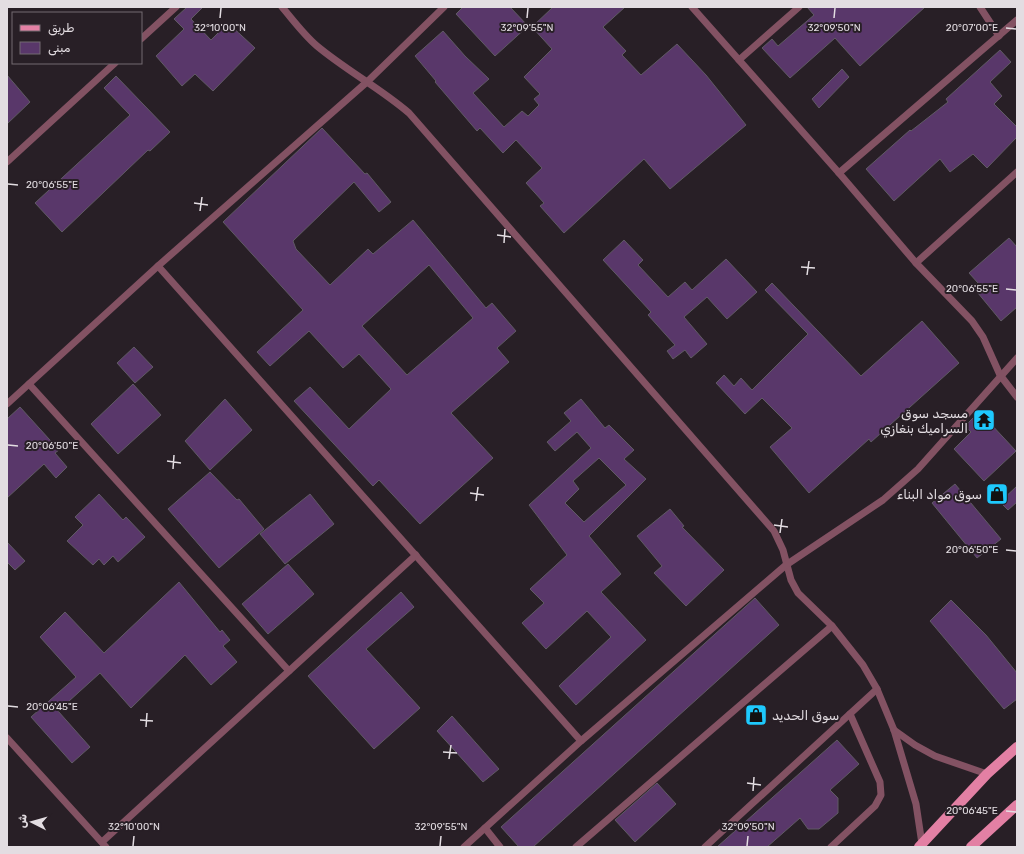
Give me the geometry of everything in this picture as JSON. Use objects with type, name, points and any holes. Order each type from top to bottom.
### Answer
[{"type":"main road","points":[[921,846],[986,774],[1017,747]]},
{"type":"main road","points":[[970,847],[1017,805]]},
{"type":"lane","points":[[142,38],[176,7]]},
{"type":"lane","points":[[282,7],[316,44],[338,62],[368,81],[409,113],[774,531],[783,550],[791,580],[798,593],[832,626],[863,664],[877,688],[894,730],[916,804],[921,846]]},
{"type":"lane","points":[[7,404],[158,266],[368,81],[444,7]]},
{"type":"lane","points":[[692,7],[839,173],[916,263],[972,321],[983,337],[1000,375],[1017,398]]},
{"type":"lane","points":[[739,60],[799,7]]},
{"type":"lane","points":[[980,7],[999,36]]},
{"type":"lane","points":[[839,173],[1017,20]]},
{"type":"lane","points":[[7,162],[114,64]]},
{"type":"lane","points":[[916,263],[1017,172]]},
{"type":"lane","points":[[158,266],[581,741]]},
{"type":"lane","points":[[464,847],[581,741],[786,565],[883,500],[918,469],[948,438],[1000,375],[1017,358]]},
{"type":"lane","points":[[29,384],[289,671]]},
{"type":"lane","points":[[7,738],[104,845],[289,671],[416,555]]},
{"type":"lane","points":[[576,847],[832,626]]},
{"type":"lane","points":[[705,847],[877,688]]},
{"type":"lane","points":[[831,847],[875,806],[880,795],[880,782],[850,714]]},
{"type":"lane","points":[[894,730],[915,745],[935,756],[986,774]]},
{"type":"lane","points":[[485,828],[500,847]]},
{"type":"building","points":[[187,7],[203,7],[191,19],[211,40],[228,23],[255,48],[213,91],[195,74],[182,86],[156,56],[184,29],[174,19]]},
{"type":"building","points":[[463,7],[510,7],[528,26],[495,56],[456,14]]},
{"type":"building","points":[[553,7],[625,7],[603,27],[626,51],[622,55],[641,75],[677,44],[706,75],[746,125],[670,189],[644,159],[564,233],[540,206],[544,203],[526,183],[542,168],[516,140],[503,153],[480,128],[477,131],[415,56],[443,31],[465,56],[489,79],[473,93],[504,127],[522,111],[528,116],[539,105],[534,99],[540,94],[524,77],[552,49],[532,27]]},
{"type":"building","points":[[807,7],[925,7],[860,66],[835,38],[790,78],[762,48],[772,39],[778,46],[814,15]]},
{"type":"building","points":[[1000,50],[1011,62],[990,82],[1002,96],[994,104],[1017,127],[1017,137],[987,168],[973,154],[950,172],[940,159],[894,201],[866,169],[910,130],[911,131],[948,102],[946,99]]},
{"type":"building","points":[[842,69],[849,77],[819,108],[812,99]]},
{"type":"building","points":[[7,75],[30,102],[7,124]]},
{"type":"building","points":[[116,76],[170,132],[150,151],[148,150],[62,232],[35,203],[130,115],[104,88]]},
{"type":"building","points":[[322,128],[365,174],[367,173],[391,202],[379,212],[354,182],[293,241],[296,249],[330,285],[368,249],[373,254],[413,220],[486,308],[492,303],[516,331],[497,348],[509,362],[451,413],[493,458],[420,524],[379,480],[373,486],[294,401],[310,387],[349,429],[391,389],[359,354],[343,368],[309,331],[270,366],[257,352],[303,310],[223,222]],"holes":[[[429,265],[473,318],[407,375],[362,326]]]},
{"type":"building","points":[[1009,238],[1017,247],[1017,307],[1001,321],[973,287],[978,283],[969,273]]},
{"type":"building","points":[[624,240],[643,260],[638,265],[668,297],[685,282],[692,290],[726,259],[757,292],[727,319],[707,297],[684,317],[707,344],[691,358],[685,350],[673,359],[667,351],[675,345],[648,315],[651,312],[603,260]]},
{"type":"building","points":[[772,283],[861,376],[922,321],[959,363],[871,442],[869,439],[809,493],[770,447],[792,428],[762,398],[745,414],[716,383],[724,375],[734,386],[741,378],[752,390],[808,334],[765,290]]},
{"type":"building","points":[[134,347],[153,367],[135,383],[117,363]]},
{"type":"building","points":[[133,384],[161,415],[118,454],[91,424]]},
{"type":"building","points":[[225,399],[252,430],[210,470],[185,441]]},
{"type":"building","points":[[581,399],[605,428],[609,425],[634,450],[624,459],[646,479],[589,536],[621,574],[601,592],[646,640],[576,705],[559,686],[611,637],[587,611],[546,649],[522,623],[544,603],[530,589],[567,555],[529,505],[591,448],[577,432],[555,451],[547,442],[571,421],[564,413]],"holes":[[[599,458],[626,485],[584,522],[565,503],[579,489],[573,481]]]},
{"type":"building","points":[[20,407],[59,450],[55,453],[67,467],[56,478],[44,464],[7,498],[7,419]]},
{"type":"building","points":[[977,414],[985,423],[989,422],[1016,451],[984,481],[954,449],[971,432],[965,426]]},
{"type":"building","points":[[210,472],[237,500],[239,499],[264,529],[219,568],[168,509]]},
{"type":"building","points":[[955,484],[1001,539],[977,558],[932,503]]},
{"type":"building","points":[[1017,486],[1017,502],[1008,510],[1000,502]]},
{"type":"building","points":[[99,494],[123,520],[126,517],[145,537],[118,562],[113,556],[104,565],[99,559],[93,565],[67,541],[83,525],[75,517]]},
{"type":"building","points":[[310,494],[334,524],[285,564],[260,534]]},
{"type":"building","points":[[670,509],[684,526],[682,527],[724,570],[686,606],[654,573],[662,566],[637,536]]},
{"type":"building","points":[[7,542],[25,561],[15,570],[7,562]]},
{"type":"building","points":[[288,564],[314,594],[268,634],[242,604]]},
{"type":"building","points":[[179,582],[220,632],[222,630],[230,640],[223,646],[237,662],[211,685],[185,655],[131,708],[100,673],[58,711],[90,747],[72,763],[31,717],[76,677],[40,637],[65,612],[104,653]]},
{"type":"building","points":[[401,592],[414,607],[366,649],[420,708],[374,749],[308,676]]},
{"type":"building","points":[[755,598],[779,625],[533,847],[519,847],[501,827]]},
{"type":"building","points":[[951,600],[986,635],[1017,673],[1017,699],[1004,709],[930,621]]},
{"type":"building","points":[[452,716],[499,769],[483,782],[437,731]]},
{"type":"building","points":[[837,740],[859,764],[830,790],[838,798],[838,813],[819,829],[808,829],[800,818],[767,847],[717,847]]},
{"type":"building","points":[[657,783],[676,804],[635,842],[615,820]]},
{"type":"place","name":"مسجد سوق السراميك بنغازي","points":[[984,420]]},
{"type":"place","name":"سوق مواد البناء","points":[[997,494]]},
{"type":"place","name":"سوق الحديد","points":[[756,715]]}]
